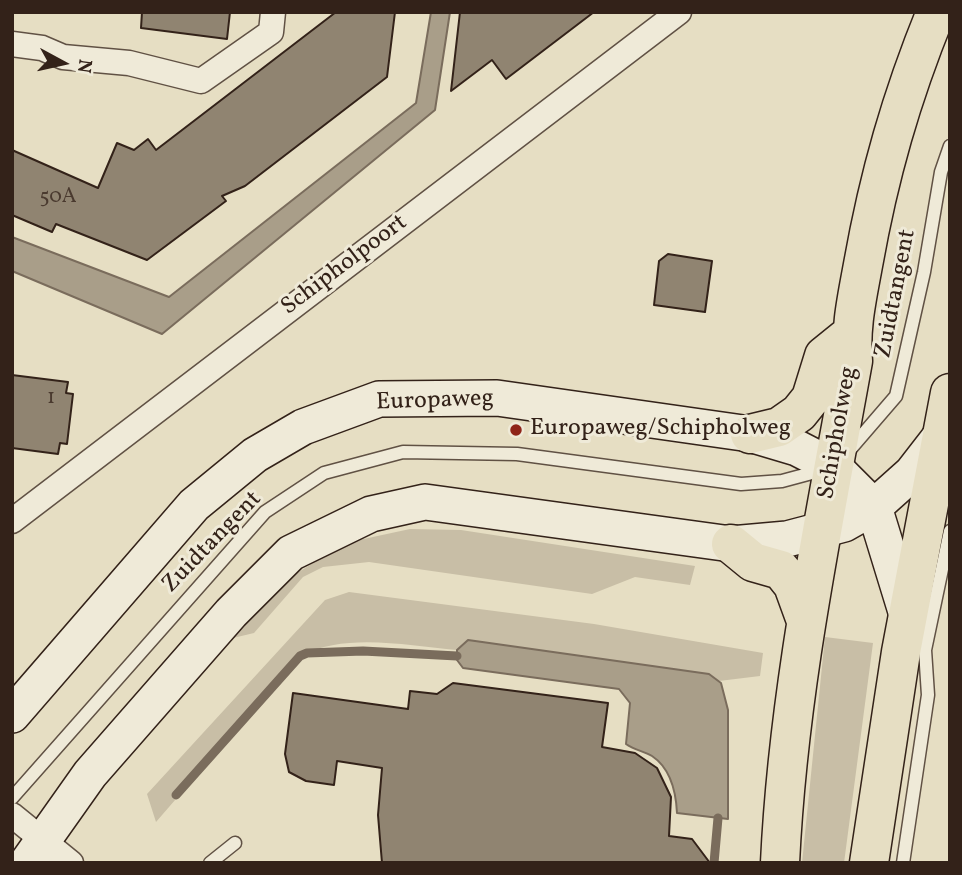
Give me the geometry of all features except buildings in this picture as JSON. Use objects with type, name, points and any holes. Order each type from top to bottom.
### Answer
[{"type":"main road","name":"Schipholweg","points":[[780,863],[783,788],[805,618],[853,361],[850,335],[880,179],[904,91],[936,12]]},
{"type":"main road","points":[[750,434],[779,427],[799,413],[811,398],[824,356],[850,335]]},
{"type":"main road","points":[[869,863],[886,745],[917,634],[950,393]]},
{"type":"main road","name":"Europaweg","points":[[12,715],[194,505],[255,455],[303,427],[379,399],[497,398],[750,434],[797,448],[834,467],[874,508],[917,634]]},
{"type":"main road","points":[[48,856],[90,774],[248,596],[290,553],[370,514],[425,502],[731,544],[787,539],[822,531],[860,517],[874,508],[912,473],[943,433]]},
{"type":"main road","points":[[731,544],[753,562],[781,570],[793,586],[805,618]]},
{"type":"street","points":[[12,44],[42,48],[63,57],[129,63],[201,81],[271,32],[273,12]]},
{"type":"street","name":"Schipholpoort","points":[[12,521],[679,12]]},
{"type":"street","points":[[12,815],[48,856]]},
{"type":"lane","name":"Zuidtangent","points":[[12,798],[265,512],[324,473],[403,452],[517,454],[741,484],[782,481],[834,467],[896,396],[924,272],[941,172],[950,146]]},
{"type":"lane","points":[[903,863],[928,695],[917,634],[950,531]]},
{"type":"lane","points":[[210,863],[235,843]]},
{"type":"shaded area","points":[[431,12],[450,12],[435,110],[162,334],[12,271],[12,237],[169,297],[416,103]]},
{"type":"shaded area","points":[[410,529],[461,530],[695,566],[690,585],[635,577],[592,594],[369,562],[323,567],[303,577],[254,633],[233,638],[294,575],[345,543]]},
{"type":"shaded area","points":[[349,592],[594,624],[763,653],[760,676],[719,681],[709,674],[469,640],[457,650],[377,642],[337,644],[300,656],[156,822],[147,794],[325,600]]},
{"type":"shaded area","points":[[825,637],[873,643],[844,863],[802,863]]},
{"type":"shaded area","points":[[468,640],[709,674],[721,683],[728,710],[728,819],[677,813],[673,789],[663,767],[652,756],[626,744],[630,703],[619,689],[463,668],[457,660],[457,650]]},
{"type":"waterway","points":[[176,795],[300,656],[307,653],[363,651],[457,656]]},
{"type":"waterway","points":[[714,863],[718,818]]},
{"type":"place","name":"Europaweg/Schipholweg","points":[[516,430]]}]
